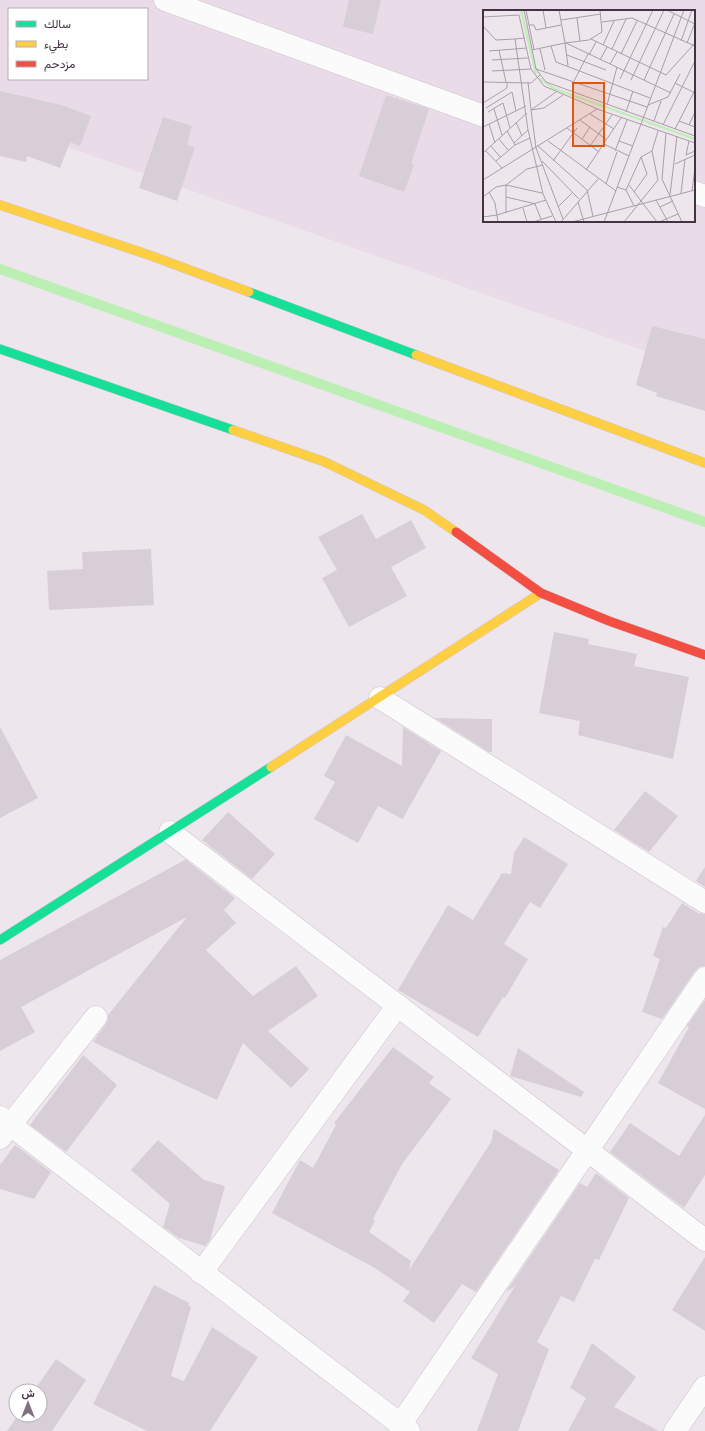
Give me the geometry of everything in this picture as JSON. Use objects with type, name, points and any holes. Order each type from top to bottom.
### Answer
[{"type":"street","points":[[165,0],[483,116]]},
{"type":"street","points":[[695,192],[705,196]]},
{"type":"street","points":[[0,205],[149,255],[705,463]]},
{"type":"street","points":[[0,349],[325,462],[424,510],[541,593],[609,621],[705,655]]},
{"type":"street","points":[[0,940],[380,698],[541,593]]},
{"type":"street","points":[[380,698],[705,902]]},
{"type":"street","points":[[170,832],[705,1240]]},
{"type":"street","points":[[96,1017],[3,1126],[201,1273],[404,1428],[588,1150],[705,978]]},
{"type":"street","points":[[201,1273],[398,1005]]},
{"type":"street","points":[[675,1431],[705,1387]]},
{"type":"shaded area","points":[[0,0],[705,0],[705,372],[0,123]]},
{"type":"building","points":[[349,0],[381,0],[373,34],[343,27]]},
{"type":"building","points":[[0,91],[61,105],[91,116],[80,146],[70,142],[60,168],[27,156],[26,162],[0,156]]},
{"type":"building","points":[[386,95],[429,109],[411,164],[414,165],[404,192],[359,176]]},
{"type":"building","points":[[163,117],[192,126],[187,145],[195,147],[177,201],[139,188]]},
{"type":"building","points":[[652,326],[705,339],[705,411],[656,396],[657,393],[636,385]]},
{"type":"building","points":[[362,514],[376,539],[411,520],[426,548],[391,567],[407,596],[349,627],[322,578],[337,570],[318,537]]},
{"type":"building","points":[[151,549],[154,605],[49,610],[47,571],[83,569],[82,552]]},
{"type":"building","points":[[554,632],[589,639],[588,644],[637,654],[634,666],[689,677],[673,759],[578,735],[580,721],[539,713]]},
{"type":"building","points":[[435,718],[492,719],[492,752],[489,752]]},
{"type":"building","points":[[0,727],[38,798],[0,818]]},
{"type":"building","points":[[403,727],[441,751],[402,820],[378,806],[358,843],[314,819],[335,782],[324,776],[346,735],[402,766]]},
{"type":"building","points":[[645,791],[678,816],[649,852],[614,830]]},
{"type":"building","points":[[228,812],[275,854],[252,879],[202,840]]},
{"type":"building","points":[[524,837],[568,864],[540,908],[530,902],[504,944],[528,959],[505,998],[503,997],[478,1037],[398,990],[448,905],[473,920],[502,873],[511,874],[514,853]]},
{"type":"building","points":[[185,859],[235,898],[224,910],[236,923],[206,950],[253,996],[296,966],[318,996],[268,1031],[309,1069],[291,1088],[243,1043],[217,1100],[93,1042],[106,1024],[108,1015],[187,917],[21,1007],[35,1032],[0,1051],[0,960]]},
{"type":"building","points":[[705,867],[705,887],[696,881]]},
{"type":"building","points":[[682,903],[698,913],[705,914],[705,966],[699,967],[695,971],[662,1019],[642,1012],[660,959],[653,956],[663,927],[666,928]]},
{"type":"building","points":[[705,1000],[705,1109],[658,1083],[689,1027],[687,1026]]},
{"type":"building","points":[[393,1047],[434,1077],[429,1083],[451,1099],[402,1164],[373,1219],[375,1221],[369,1232],[411,1261],[409,1270],[491,1142],[494,1129],[559,1170],[476,1292],[462,1284],[434,1323],[403,1301],[410,1292],[375,1268],[272,1213],[300,1160],[313,1168],[336,1125],[334,1123]]},
{"type":"building","points":[[518,1048],[584,1092],[581,1097],[510,1076]]},
{"type":"building","points":[[83,1055],[117,1085],[66,1152],[30,1125]]},
{"type":"building","points":[[705,1115],[705,1175],[684,1208],[610,1152],[630,1123],[679,1156]]},
{"type":"building","points":[[158,1140],[204,1180],[225,1186],[210,1240],[205,1246],[179,1238],[163,1227],[170,1204],[131,1170]]},
{"type":"building","points":[[15,1145],[51,1172],[34,1199],[0,1189],[0,1165]]},
{"type":"building","points":[[596,1173],[629,1198],[599,1260],[595,1259],[574,1302],[561,1296],[537,1342],[549,1349],[518,1431],[477,1431],[498,1374],[471,1358],[515,1286],[506,1292],[580,1183],[587,1187]]},
{"type":"building","points":[[705,1257],[705,1331],[672,1310]]},
{"type":"building","points":[[154,1285],[189,1303],[188,1305],[191,1307],[171,1376],[184,1381],[212,1327],[258,1357],[210,1431],[147,1431],[93,1404]]},
{"type":"building","points":[[592,1343],[636,1377],[614,1407],[659,1431],[568,1431],[586,1398],[570,1388]]},
{"type":"building","points":[[56,1359],[86,1380],[52,1431],[7,1431],[12,1423],[48,1423],[48,1383],[40,1383]]},
{"type":"waterway","points":[[0,269],[705,522]]},
{"type":"traffic: fast","points":[[249,292],[416,355]]},
{"type":"traffic: fast","points":[[0,349],[233,430]]},
{"type":"traffic: fast","points":[[0,940],[271,767]]},
{"type":"traffic: slow","points":[[0,205],[149,255],[249,292]]},
{"type":"traffic: slow","points":[[416,355],[705,463]]},
{"type":"traffic: slow","points":[[233,430],[325,462],[424,510],[456,532]]},
{"type":"traffic: slow","points":[[271,767],[541,593]]},
{"type":"traffic: jam","points":[[456,532],[541,593],[609,621],[705,655]]}]
